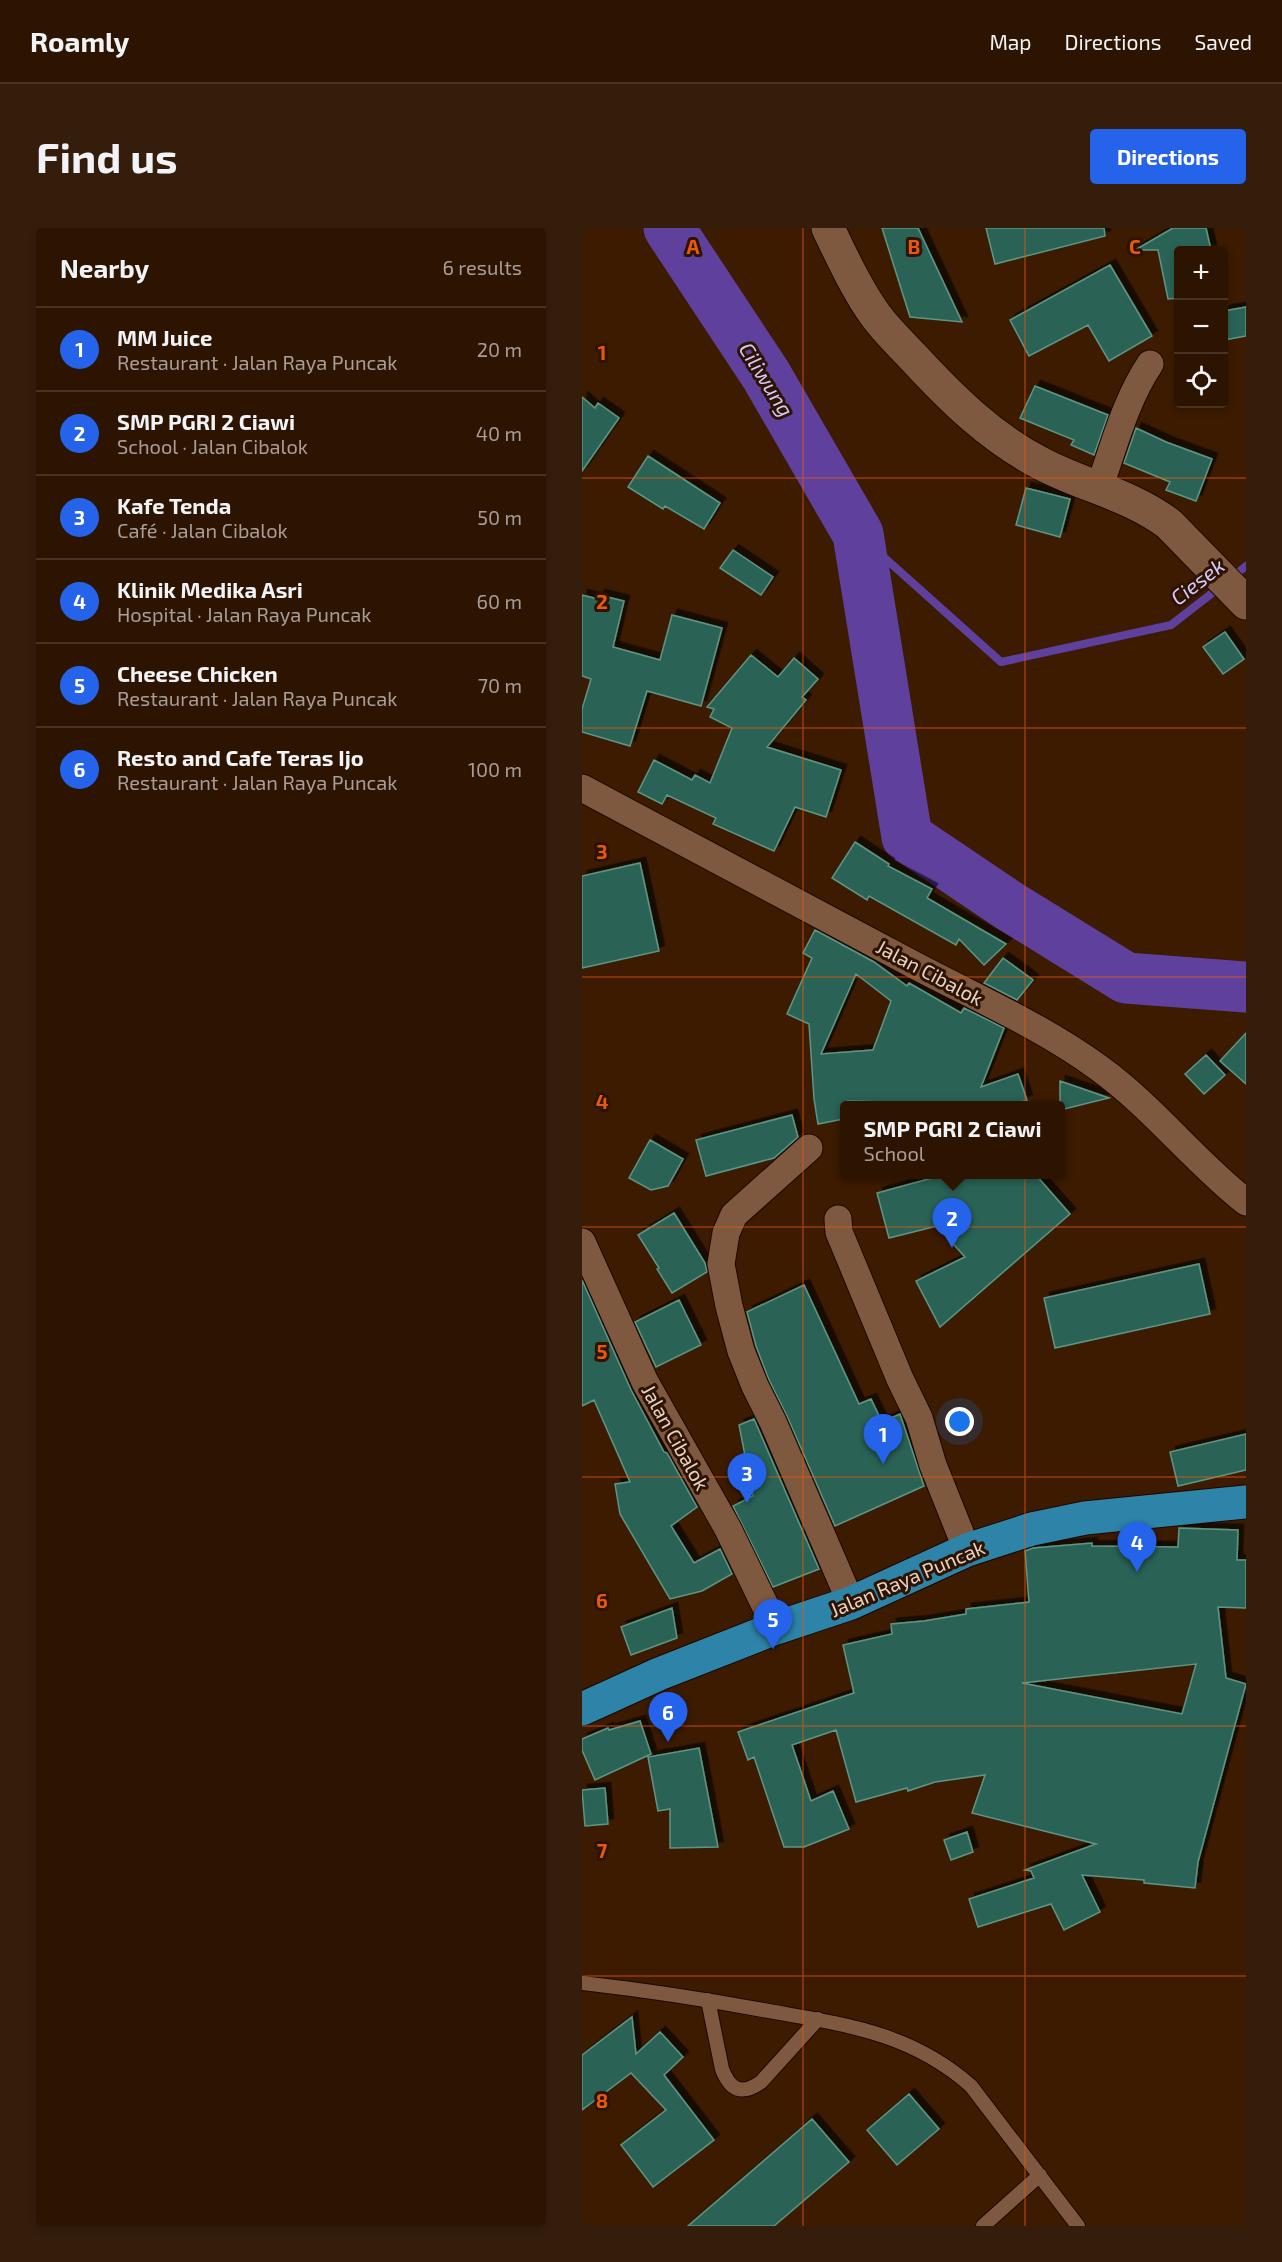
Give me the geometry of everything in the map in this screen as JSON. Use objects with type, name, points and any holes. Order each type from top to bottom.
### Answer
[{"type":"highway","name":"Jalan Raya Puncak","points":[[582,1708],[659,1674],[776,1628],[851,1603],[967,1550],[1032,1529],[1085,1518],[1246,1502]]},
{"type":"main road","points":[[834,229],[876,316],[951,398],[976,420],[1023,454],[1066,476],[1148,509],[1169,524],[1246,603]]},
{"type":"street","points":[[1099,488],[1140,379],[1150,364]]},
{"type":"street","name":"Jalan Cibalok","points":[[582,788],[1003,1010],[1081,1056],[1112,1078],[1142,1104],[1208,1169],[1246,1202]]},
{"type":"street","points":[[808,1148],[734,1215],[726,1233],[722,1264],[729,1306],[748,1369],[851,1603]]},
{"type":"street","points":[[838,1220],[839,1232],[900,1379],[919,1418],[933,1465],[967,1550]]},
{"type":"street","name":"Jalan Cibalok","points":[[582,1242],[645,1382],[728,1529],[776,1628]]},
{"type":"lane","points":[[582,1983],[708,2000],[818,2019],[863,2028],[910,2047],[960,2076],[971,2086],[1078,2226]]},
{"type":"lane","points":[[708,2000],[722,2069],[733,2087],[740,2090],[753,2088],[761,2082],[818,2019]]},
{"type":"lane","points":[[984,2226],[1040,2175]]},
{"type":"building","points":[[882,228],[918,228],[962,322],[910,317]]},
{"type":"building","points":[[986,228],[1104,228],[1105,236],[995,264]]},
{"type":"building","points":[[1173,228],[1206,228],[1210,246],[1174,246],[1174,298],[1168,299],[1158,250],[1135,250]]},
{"type":"building","points":[[1110,265],[1152,336],[1109,361],[1088,325],[1029,356],[1010,320]]},
{"type":"building","points":[[1246,307],[1246,336],[1228,339],[1228,310]]},
{"type":"building","points":[[1035,386],[1108,415],[1094,455],[1071,445],[1074,440],[1020,418]]},
{"type":"building","points":[[582,397],[595,408],[598,403],[619,418],[582,471]]},
{"type":"building","points":[[1136,428],[1212,459],[1196,501],[1166,490],[1170,482],[1124,463]]},
{"type":"building","points":[[648,456],[720,503],[704,529],[665,506],[663,509],[628,487]]},
{"type":"building","points":[[1026,488],[1070,499],[1060,537],[1016,525]]},
{"type":"building","points":[[733,550],[773,577],[761,595],[720,568]]},
{"type":"building","points":[[582,595],[598,599],[599,595],[624,601],[613,647],[660,660],[672,615],[722,628],[701,706],[647,691],[630,746],[582,732],[582,709],[591,679],[582,676]]},
{"type":"building","points":[[1225,632],[1244,659],[1223,674],[1203,647]]},
{"type":"building","points":[[751,655],[778,677],[794,658],[818,679],[802,697],[806,700],[767,747],[841,770],[826,817],[795,807],[774,851],[713,824],[716,818],[667,795],[662,804],[638,792],[654,760],[692,780],[695,775],[710,783],[732,728],[710,717],[714,709],[707,707]]},
{"type":"building","points":[[855,842],[889,864],[888,866],[932,889],[927,898],[1006,944],[984,965],[959,939],[956,945],[869,896],[867,900],[832,878]]},
{"type":"building","points":[[640,863],[659,951],[582,968],[582,876]]},
{"type":"building","points":[[815,930],[874,962],[907,986],[909,983],[961,1013],[964,1008],[1004,1028],[981,1087],[1018,1074],[1027,1100],[840,1101],[840,1120],[818,1124],[809,1024],[787,1014],[812,958],[803,953]],"holes":[[[856,974],[891,1001],[873,1050],[821,1054]]]},
{"type":"building","points":[[1003,958],[1033,980],[1017,1000],[984,983]]},
{"type":"building","points":[[1246,1033],[1246,1084],[1220,1061]]},
{"type":"building","points":[[1206,1055],[1225,1075],[1204,1094],[1185,1074]]},
{"type":"building","points":[[1060,1081],[1109,1098],[1065,1109],[1065,1101],[1060,1101]]},
{"type":"building","points":[[792,1115],[798,1137],[774,1158],[706,1176],[696,1140]]},
{"type":"building","points":[[650,1140],[683,1159],[668,1186],[651,1190],[629,1178]]},
{"type":"building","points":[[929,1179],[1039,1179],[1070,1214],[940,1327],[916,1281],[965,1257],[937,1226],[889,1238],[877,1193]]},
{"type":"building","points":[[674,1213],[705,1263],[707,1272],[672,1293],[638,1235]]},
{"type":"building","points":[[1199,1264],[1210,1314],[1055,1348],[1044,1298]]},
{"type":"building","points":[[582,1280],[631,1390],[697,1507],[671,1526],[694,1563],[720,1549],[732,1574],[702,1591],[670,1599],[620,1514],[615,1484],[630,1482],[594,1400],[582,1406]]},
{"type":"building","points":[[804,1285],[859,1404],[871,1399],[882,1422],[900,1414],[924,1486],[835,1526],[769,1380],[756,1346],[747,1312]]},
{"type":"building","points":[[679,1300],[701,1345],[656,1367],[635,1322]]},
{"type":"building","points":[[754,1419],[819,1569],[773,1587],[733,1506],[753,1496],[739,1425]]},
{"type":"building","points":[[1246,1434],[1246,1470],[1178,1486],[1170,1452]]},
{"type":"building","points":[[1179,1528],[1238,1530],[1237,1560],[1246,1560],[1246,1608],[1218,1607],[1226,1678],[1246,1684],[1198,1862],[1195,1888],[1144,1883],[1144,1880],[1082,1875],[1100,1912],[1064,1930],[1051,1904],[978,1927],[969,1899],[1034,1878],[1031,1871],[1025,1870],[1096,1844],[972,1813],[985,1775],[935,1782],[908,1791],[907,1788],[856,1802],[836,1730],[792,1745],[811,1801],[833,1791],[849,1829],[804,1847],[784,1847],[754,1757],[748,1760],[738,1732],[854,1693],[843,1645],[892,1634],[891,1624],[966,1614],[966,1609],[1029,1602],[1025,1551],[1033,1548],[1092,1543],[1092,1546],[1178,1547]],"holes":[[[1196,1664],[1182,1714],[1022,1683]]]},
{"type":"building","points":[[672,1608],[677,1638],[631,1655],[621,1627]]},
{"type":"building","points":[[640,1721],[651,1754],[595,1780],[582,1750],[582,1739],[608,1728],[609,1730]]},
{"type":"building","points":[[699,1748],[718,1847],[670,1848],[670,1809],[658,1811],[648,1757]]},
{"type":"building","points":[[605,1788],[608,1824],[585,1826],[582,1790]]},
{"type":"building","points":[[967,1832],[973,1852],[951,1860],[944,1840]]},
{"type":"building","points":[[632,2017],[636,2054],[660,2032],[683,2057],[664,2075],[714,2140],[653,2187],[621,2145],[666,2110],[631,2073],[582,2110],[582,2055]]},
{"type":"building","points":[[909,2094],[939,2129],[897,2165],[867,2130]]},
{"type":"building","points":[[812,2119],[849,2162],[774,2226],[688,2226]]},
{"type":"waterway","name":"Ciliwung","points":[[669,228],[766,375],[858,534],[907,837],[1011,907],[1126,978],[1246,987]]},
{"type":"waterway","points":[[858,534],[1001,662],[1171,625],[1220,587]]},
{"type":"waterway","name":"Ciesek","points":[[1230,579],[1246,566]]},
{"type":"place","name":"SMP PGRI 2 Ciawi","points":[[952,1248]]},
{"type":"place","name":"MM Juice","points":[[883,1464]]},
{"type":"place","name":"Kafe Tenda","points":[[747,1503]]},
{"type":"place","name":"Klinik Medika Asri","points":[[1137,1572]]},
{"type":"place","name":"Cheese Chicken","points":[[773,1649]]},
{"type":"place","name":"Resto and Cafe Teras Ijo","points":[[668,1742]]}]
